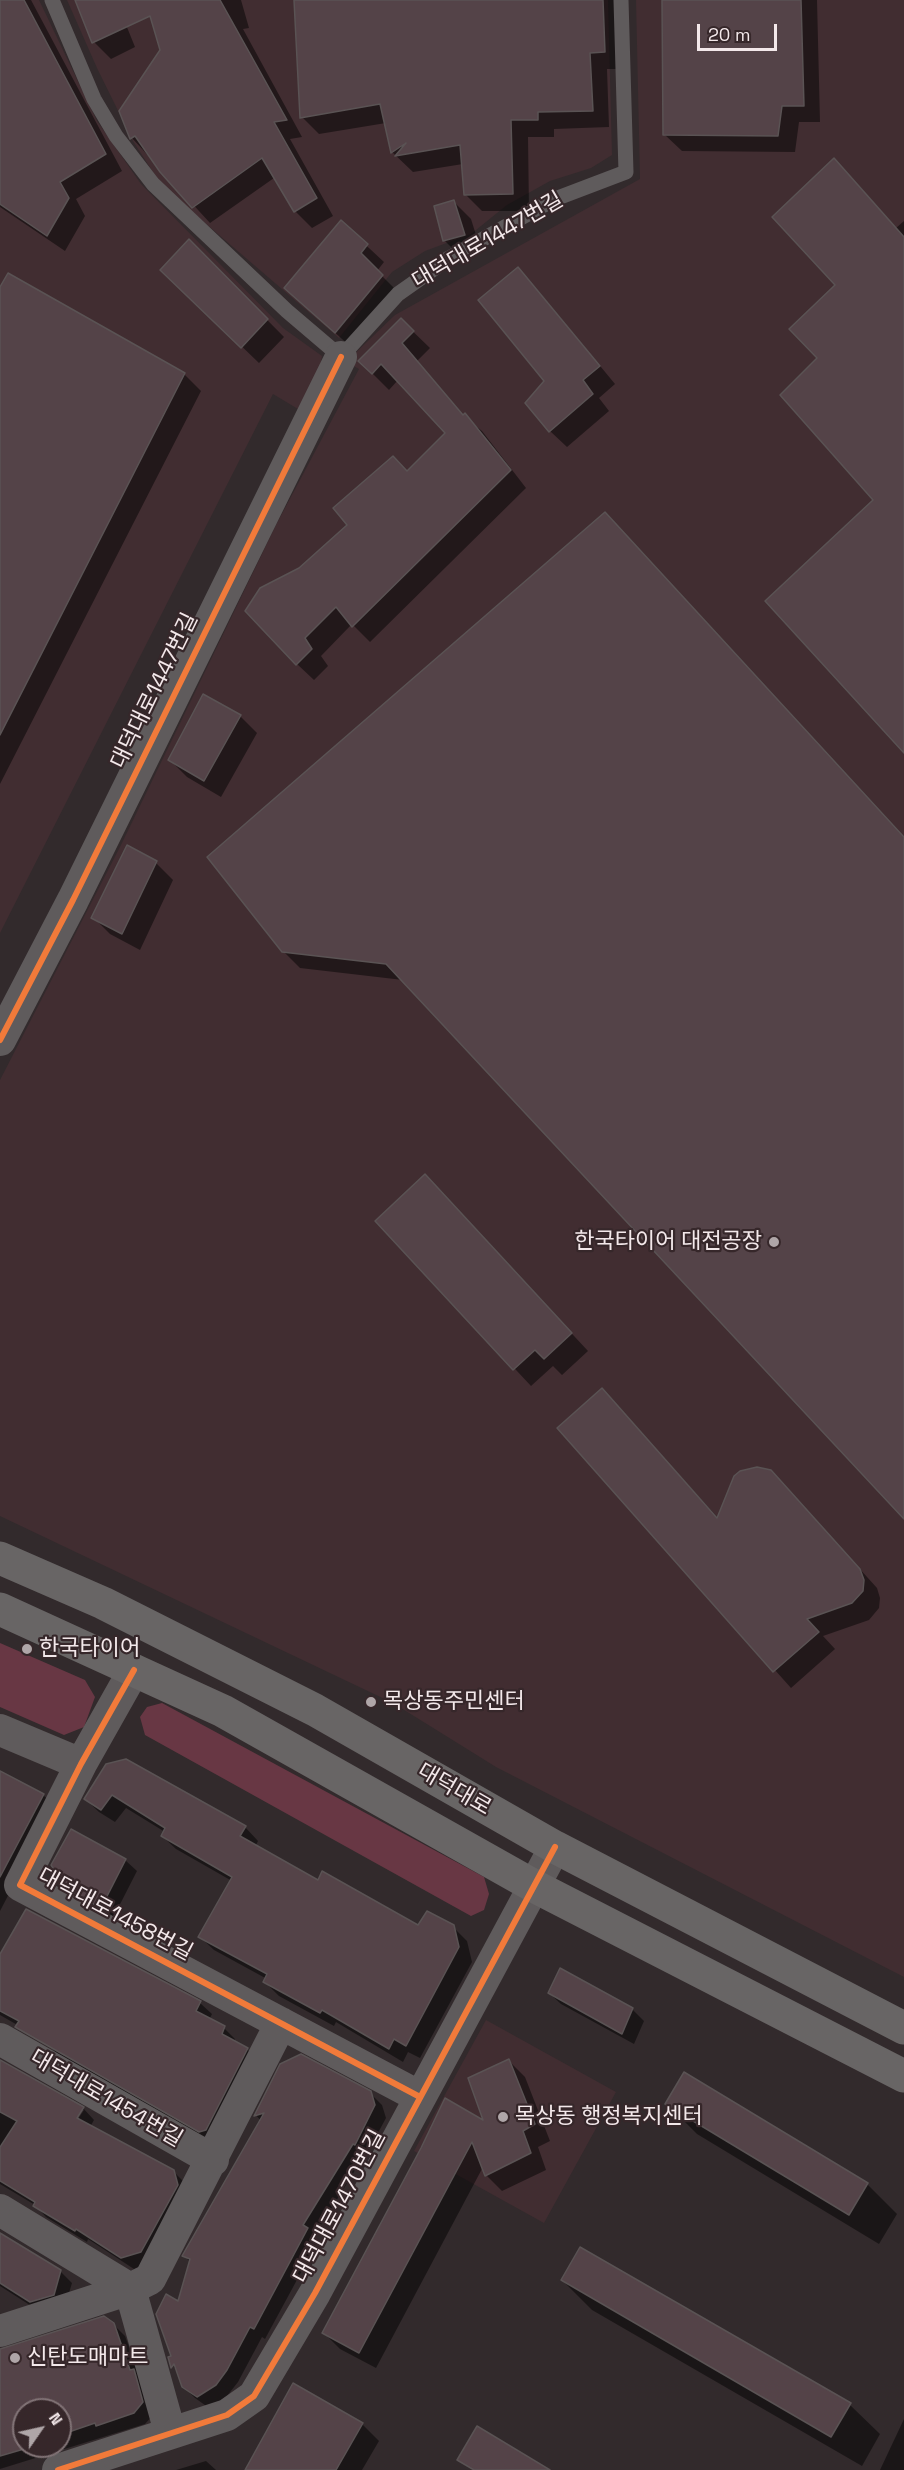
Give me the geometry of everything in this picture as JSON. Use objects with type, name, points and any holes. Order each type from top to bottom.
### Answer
[{"type":"main road","name":"대덕대로","points":[[0,1558],[103,1604],[315,1710],[555,1847],[904,2028]]},
{"type":"main road","name":"대덕대로","points":[[0,1609],[223,1711],[534,1886],[904,2076]]},
{"type":"street","name":"대덕대로1447번길","points":[[0,1040],[73,900],[341,357]]},
{"type":"street","name":"대덕대로1458번길","points":[[134,1670],[81,1764],[10,1880],[420,2097]]},
{"type":"street","points":[[0,1730],[81,1764]]},
{"type":"street","name":"대덕대로1470번길","points":[[58,2470],[227,2415],[254,2396],[315,2293],[555,1847]]},
{"type":"street","points":[[0,2331],[130,2289],[150,2279],[213,2160],[281,2023]]},
{"type":"street","name":"대덕대로1454번길","points":[[0,2039],[213,2160]]},
{"type":"street","points":[[0,2210],[130,2289],[170,2432]]},
{"type":"lane","points":[[52,0],[94,99],[116,136],[153,184],[278,303],[341,357]]},
{"type":"lane","name":"대덕대로1447번길","points":[[341,357],[398,294],[449,258],[555,199],[626,172],[621,0]]},
{"type":"shaded area","points":[[0,0],[39,0],[97,121],[141,184],[283,328],[322,356],[318,378],[298,409],[273,394],[0,933]]},
{"type":"shaded area","points":[[67,0],[608,0],[612,155],[591,168],[550,181],[507,205],[471,234],[425,251],[392,272],[339,338],[162,186],[133,141]]},
{"type":"shaded area","points":[[636,0],[904,0],[904,1977],[496,1767],[393,1703],[0,1516],[0,1080],[121,845],[276,525],[359,369],[346,362],[395,315],[640,179]]},
{"type":"shaded area","points":[[0,1643],[85,1680],[95,1697],[84,1727],[64,1735],[0,1707]]},
{"type":"shaded area","points":[[162,1703],[484,1877],[489,1894],[484,1910],[471,1916],[145,1735],[140,1717],[147,1707]]},
{"type":"shaded area","points":[[486,2020],[616,2092],[544,2223],[414,2151]]},
{"type":"building","points":[[0,0],[24,0],[106,154],[60,182],[69,198],[47,236],[0,204]]},
{"type":"building","points":[[75,0],[220,0],[287,120],[274,122],[317,198],[294,212],[262,158],[192,208],[160,172],[135,136],[130,139],[119,111],[160,50],[150,16],[92,43]]},
{"type":"building","points":[[294,0],[603,0],[605,52],[590,53],[593,111],[538,112],[538,120],[511,120],[513,194],[464,195],[460,145],[395,156],[406,143],[391,153],[380,104],[300,118]]},
{"type":"building","points":[[662,0],[801,0],[804,106],[782,106],[778,136],[663,135]]},
{"type":"building","points":[[834,158],[904,237],[904,753],[765,601],[873,500],[780,395],[817,358],[789,329],[835,285],[772,217]]},
{"type":"building","points":[[454,200],[465,235],[443,241],[434,206]]},
{"type":"building","points":[[341,220],[368,244],[361,253],[383,275],[335,333],[284,288]]},
{"type":"building","points":[[189,239],[268,319],[241,348],[160,270]]},
{"type":"building","points":[[518,267],[600,366],[583,380],[593,394],[549,432],[525,403],[544,381],[478,300]]},
{"type":"building","points":[[8,273],[185,373],[0,735],[0,287]]},
{"type":"building","points":[[401,318],[414,331],[402,343],[463,415],[465,413],[511,470],[352,627],[336,607],[305,638],[312,649],[296,665],[245,611],[260,588],[299,568],[347,525],[333,508],[393,456],[407,471],[445,433],[381,364],[372,374],[358,361]]},
{"type":"building","name":"한국타이어 대전공장","points":[[605,512],[904,837],[904,1519],[386,964],[282,952],[207,857]]},
{"type":"building","points":[[203,694],[241,715],[204,781],[168,760]]},
{"type":"building","points":[[127,845],[157,861],[122,934],[91,918]]},
{"type":"building","points":[[425,1174],[572,1333],[544,1359],[535,1350],[513,1370],[375,1221]]},
{"type":"building","points":[[602,1388],[717,1518],[734,1476],[740,1471],[757,1467],[771,1470],[860,1569],[864,1580],[863,1591],[852,1603],[807,1619],[819,1632],[773,1672],[557,1428]]},
{"type":"building","points":[[126,1759],[246,1826],[240,1836],[318,1880],[322,1871],[418,1925],[427,1911],[454,1925],[459,1947],[406,2046],[394,2039],[389,2049],[322,2010],[320,2013],[263,1982],[267,1974],[198,1937],[232,1877],[161,1836],[165,1828],[112,1795],[101,1810],[84,1799],[106,1764]]},
{"type":"building","points":[[0,1771],[44,1794],[0,1877]]},
{"type":"building","points":[[71,1829],[126,1859],[101,1908],[66,1889],[51,1865]]},
{"type":"building","points":[[26,1909],[201,2001],[196,2011],[225,2026],[222,2034],[248,2048],[206,2130],[199,2132],[15,2027],[19,2021],[0,2011],[0,1954]]},
{"type":"building","points":[[560,1968],[633,2008],[622,2034],[548,1993]]},
{"type":"building","points":[[301,2054],[371,2091],[375,2105],[355,2145],[353,2144],[303,2225],[308,2228],[254,2329],[250,2327],[227,2370],[216,2385],[197,2397],[182,2387],[174,2364],[171,2368],[168,2357],[171,2356],[156,2314],[166,2294],[178,2301],[190,2259],[182,2256],[264,2113],[254,2116],[280,2064]]},
{"type":"building","points":[[509,2059],[535,2124],[523,2131],[531,2153],[485,2176],[472,2142],[359,2353],[322,2333],[421,2148],[445,2098],[483,2120],[468,2078]]},
{"type":"building","points":[[0,2060],[84,2107],[77,2118],[174,2170],[178,2185],[141,2252],[121,2258],[76,2229],[75,2231],[33,2206],[35,2202],[0,2181],[0,2147],[17,2121],[0,2112]]},
{"type":"building","points":[[684,2072],[868,2183],[849,2215],[665,2104]]},
{"type":"building","points":[[0,2233],[61,2270],[54,2295],[30,2302],[0,2283]]},
{"type":"building","points":[[580,2247],[851,2403],[831,2437],[561,2280]]},
{"type":"building","points":[[104,2316],[114,2323],[130,2370],[134,2369],[143,2402],[134,2413],[96,2426],[95,2423],[72,2431],[72,2398],[12,2398],[12,2452],[0,2456],[0,2349]]},
{"type":"building","points":[[293,2383],[363,2423],[336,2470],[245,2470]]},
{"type":"building","points":[[477,2426],[550,2470],[474,2470],[457,2460]]},
{"type":"cycle path","points":[[0,1040],[73,900],[341,357]]},
{"type":"cycle path","points":[[134,1670],[81,1764],[20,1885],[420,2097]]},
{"type":"cycle path","points":[[58,2470],[227,2415],[254,2396],[315,2293],[555,1847]]},
{"type":"place","name":"한국타이어 대전공장","points":[[774,1242]]},
{"type":"place","name":"한국타이어","points":[[27,1649]]},
{"type":"place","name":"목상동주민센터","points":[[371,1702]]},
{"type":"place","name":"목상동 행정복지센터","points":[[503,2117]]},
{"type":"place","name":"신탄도매마트","points":[[15,2358]]}]
